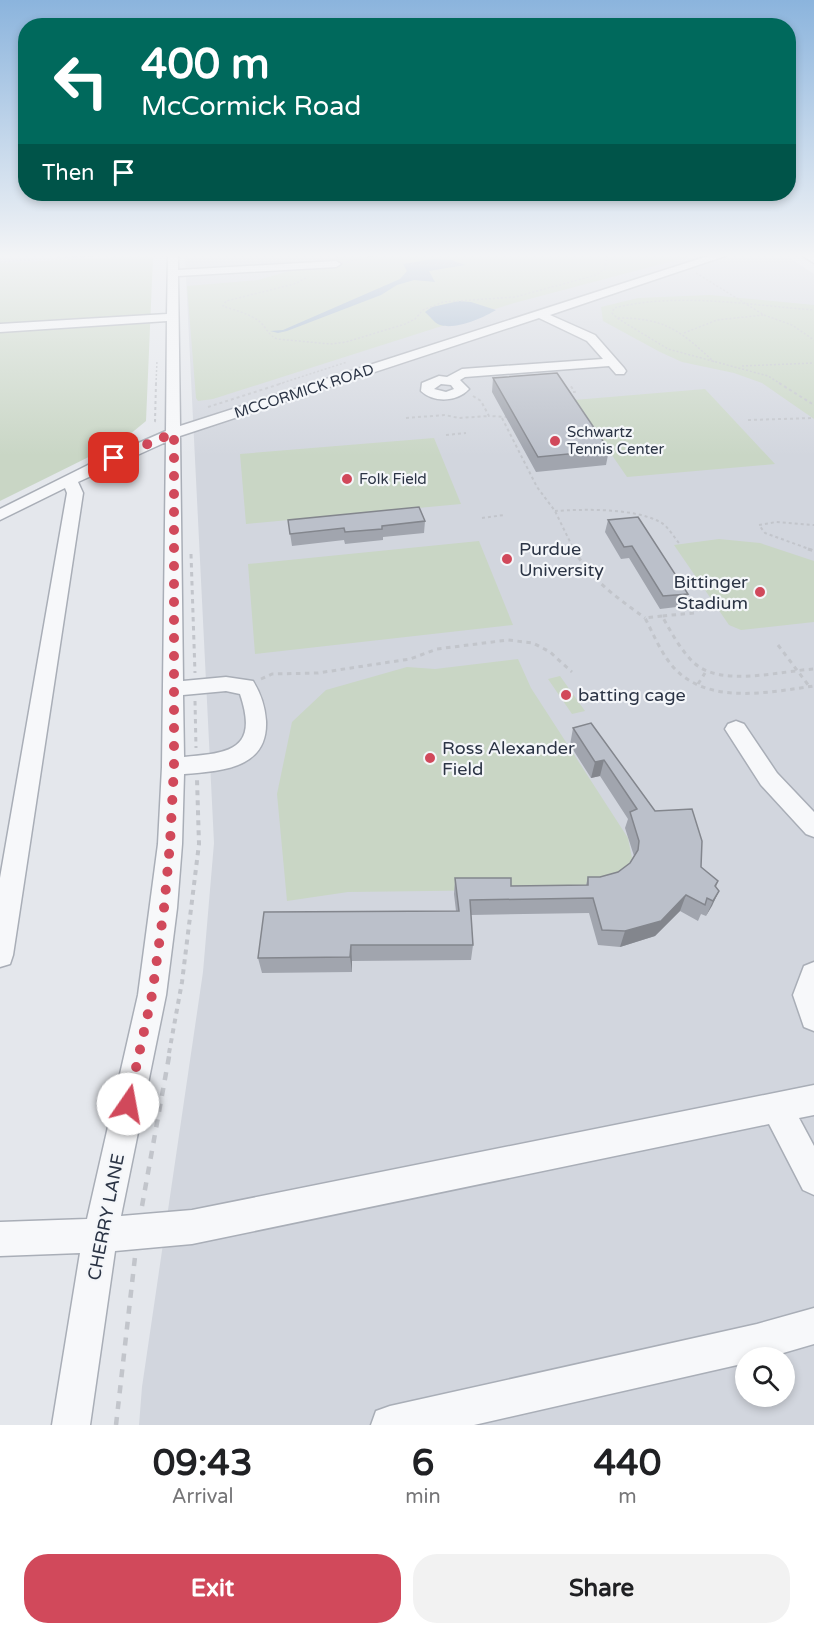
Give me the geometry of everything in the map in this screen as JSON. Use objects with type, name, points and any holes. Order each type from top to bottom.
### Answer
[{"type":"street","points":[[0,328],[86,322]]},
{"type":"street","name":"CHERRY LANE","points":[[71,1425],[100,1235],[152,995],[170,844],[174,767],[172,322]]},
{"type":"street","name":"MCCORMICK ROAD","points":[[0,515],[69,480],[174,433],[518,322]]},
{"type":"street","points":[[557,322],[591,338],[622,374]]},
{"type":"street","points":[[450,381],[462,373],[613,362]]},
{"type":"street","points":[[450,381],[459,384],[460,391],[453,395],[442,396],[432,393],[427,386],[434,382],[450,381]]},
{"type":"street","points":[[0,955],[75,493],[69,480]]},
{"type":"street","points":[[173,689],[226,684],[246,686],[254,705],[255,734],[246,752],[224,760],[174,767]]},
{"type":"street","points":[[736,729],[769,779],[814,827]]},
{"type":"street","points":[[814,975],[807,995],[814,1017]]},
{"type":"street","points":[[0,1239],[100,1235],[192,1227],[814,1100]]},
{"type":"street","points":[[777,1107],[814,1179]]},
{"type":"street","points":[[390,1425],[757,1342],[814,1326]]},
{"type":"path","points":[[260,322],[270,336],[277,339],[311,343],[346,342],[407,322]]},
{"type":"path","points":[[624,322],[668,349],[768,376],[813,403]]},
{"type":"path","points":[[665,322],[684,333],[714,362]]},
{"type":"path","points":[[684,333],[711,322]]},
{"type":"path","points":[[785,322],[814,340]]},
{"type":"path","points":[[737,366],[814,363]]},
{"type":"path","points":[[565,393],[575,392],[570,385]]},
{"type":"path","points":[[460,391],[481,401],[489,416]]},
{"type":"path","points":[[406,418],[446,415],[459,418],[507,417]]},
{"type":"path","points":[[502,418],[537,487],[555,511],[580,562],[618,598],[645,618],[678,672],[698,684],[721,692],[735,693],[814,686]]},
{"type":"path","points":[[748,420],[814,418]]},
{"type":"path","points":[[446,435],[466,433]]},
{"type":"path","points":[[555,511],[576,508],[647,517],[662,523],[679,543]]},
{"type":"path","points":[[482,518],[504,516]]},
{"type":"path","points":[[814,525],[776,522],[759,525],[765,533],[814,551]]},
{"type":"path","points":[[645,618],[694,613]]},
{"type":"path","points":[[662,616],[684,655],[705,673],[727,678],[814,669]]},
{"type":"path","points":[[246,686],[272,674],[329,672],[410,659],[437,649],[508,640],[533,644],[550,652],[572,672]]},
{"type":"path","points":[[778,645],[809,686]]},
{"type":"path","points":[[698,684],[705,673]]},
{"type":"path","points":[[116,1425],[138,1232]]},
{"type":"shaded area","name":"Purdue University","points":[[188,322],[814,322],[814,1425],[139,1425],[142,1387],[203,972],[214,843]]},
{"type":"green space","points":[[0,322],[150,322],[146,421],[123,440],[0,501]]},
{"type":"green space","points":[[190,322],[453,322],[213,399],[198,401]]},
{"type":"green space","points":[[606,322],[814,322],[814,419],[762,383],[734,373],[682,362]]},
{"type":"green space","points":[[705,389],[775,464],[627,477],[574,400]]},
{"type":"green space","name":"Folk Field","points":[[434,438],[461,504],[246,524],[240,454]]},
{"type":"green space","name":"Bittinger Stadium","points":[[719,539],[760,543],[814,561],[814,622],[741,630],[729,625],[674,545]]},
{"type":"green space","points":[[479,541],[513,625],[255,654],[248,564]]},
{"type":"green space","name":"Ross Alexander Field","points":[[518,659],[531,688],[628,838],[632,858],[624,873],[594,889],[348,892],[287,901],[277,794],[292,722],[326,690],[407,667],[435,669]]},
{"type":"green space","name":"batting cage","points":[[560,676],[585,711],[572,714],[548,679]]},
{"type":"water","points":[[300,322],[309,322],[278,333],[270,331],[283,330]]},
{"type":"water","points":[[436,322],[467,322],[454,326]]},
{"type":"building","name":"Schwartz Tennis Center","points":[[557,373],[609,450],[538,457],[493,378]]},
{"type":"building","points":[[419,507],[425,521],[382,526],[382,529],[345,532],[344,528],[290,534],[288,520]]},
{"type":"building","points":[[638,517],[688,594],[663,596],[632,546],[624,547],[608,520]]},
{"type":"building","points":[[591,723],[655,811],[692,809],[702,841],[701,867],[718,881],[715,886],[719,891],[713,901],[707,898],[705,905],[686,895],[661,921],[625,931],[602,930],[593,898],[470,900],[473,945],[351,945],[350,957],[258,958],[264,912],[459,911],[455,878],[511,878],[511,886],[588,885],[588,877],[600,877],[618,872],[630,863],[638,850],[639,841],[630,812],[637,809],[604,760],[595,762],[573,728]]},
{"type":"place","name":"Schwartz Tennis Center","points":[[555,441]]},
{"type":"place","name":"Folk Field","points":[[347,479]]},
{"type":"place","name":"Purdue University","points":[[507,559]]},
{"type":"place","name":"Bittinger Stadium","points":[[760,592]]},
{"type":"place","name":"batting cage","points":[[566,695]]},
{"type":"place","name":"Ross Alexander Field","points":[[430,758]]},
{"type":"route","points":[[114,458],[174,433],[174,767],[170,844],[152,995],[128,1104]]}]
